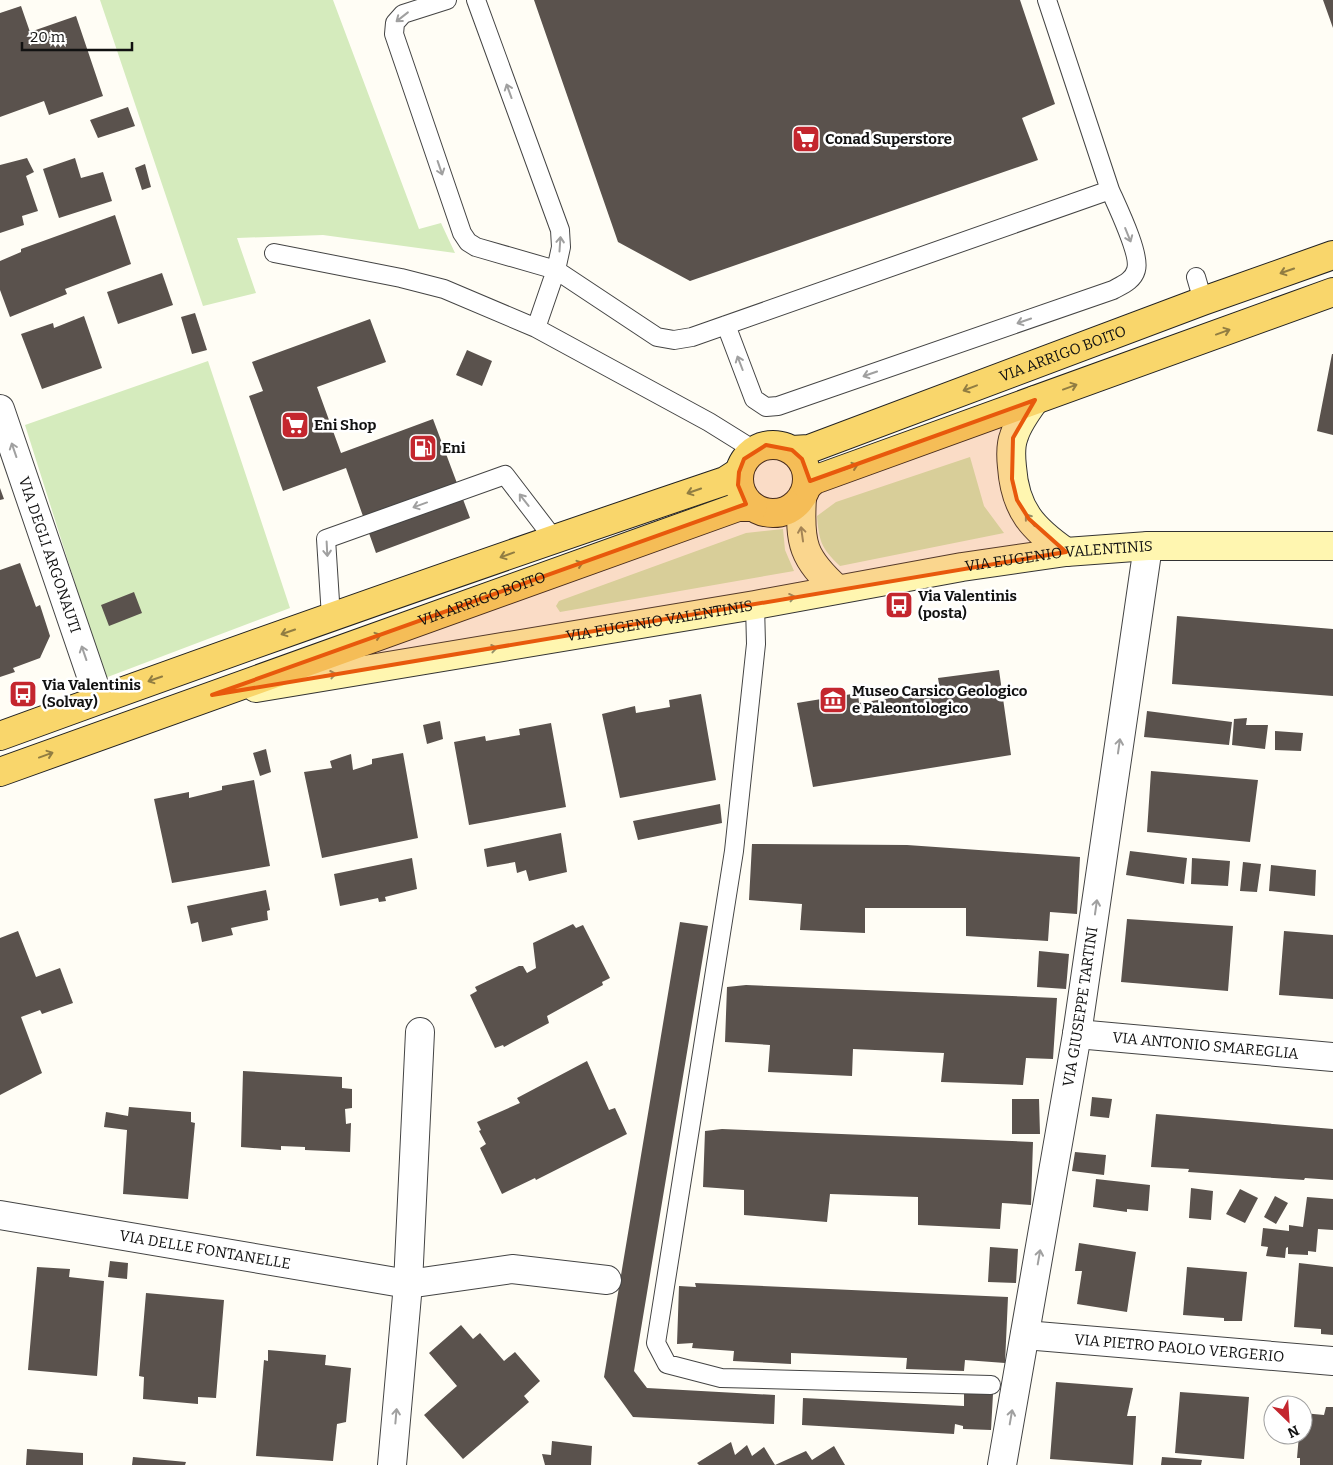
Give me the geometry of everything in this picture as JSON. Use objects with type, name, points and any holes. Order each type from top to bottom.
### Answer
[{"type":"main road","name":"VIA ARRIGO BOITO","points":[[792,450],[809,449],[1199,289],[1333,255]]},
{"type":"main road","points":[[746,461],[738,485],[744,498],[753,508],[766,513],[780,513],[792,508],[814,480],[1333,292]]},
{"type":"main road","points":[[1035,400],[1022,418],[1013,438],[1012,479],[1017,500],[1029,519],[1044,536],[1066,552]]},
{"type":"main road","points":[[0,736],[99,699],[554,538],[725,481],[766,445],[780,444],[792,450],[802,459],[807,472],[800,521],[804,547],[817,571],[837,589]]},
{"type":"main road","name":"VIA ARRIGO BOITO","points":[[212,695],[738,507],[753,508]]},
{"type":"main road","name":"VIA EUGENIO VALENTINIS","points":[[0,772],[212,695],[755,605],[962,567],[1066,552],[1148,546],[1333,546]]},
{"type":"street","name":"VIA DEGLI ARGONAUTI","points":[[0,409],[99,699]]},
{"type":"street","name":"VIA GIUSEPPE TARTINI","points":[[1002,1465],[1078,1034],[1148,546]]},
{"type":"street","points":[[392,1465],[408,1284],[420,1032]]},
{"type":"street","name":"VIA ANTONIO SMAREGLIA","points":[[1078,1034],[1333,1057]]},
{"type":"street","name":"VIA DELLE FONTANELLE","points":[[0,1215],[408,1284],[512,1268],[607,1280]]},
{"type":"street","name":"VIA PIETRO PAOLO VERGERIO","points":[[1025,1336],[1333,1361]]},
{"type":"lane","points":[[447,0],[403,14],[395,23],[394,34],[462,233],[468,242],[476,247],[556,270],[657,337],[674,340],[692,337],[1110,190]]},
{"type":"lane","points":[[476,0],[560,230],[561,247],[556,270],[536,328]]},
{"type":"lane","points":[[726,325],[754,399],[766,407],[778,406],[1113,290],[1128,282],[1136,270],[1136,255],[1110,190],[1047,0]]},
{"type":"lane","points":[[274,253],[401,278],[444,289],[536,328],[708,422],[746,461]]},
{"type":"lane","points":[[331,617],[326,539],[505,475],[554,538]]},
{"type":"lane","points":[[755,605],[756,644],[734,851],[656,1343],[667,1364],[721,1378],[991,1385]]},
{"type":"highlighted area","points":[[1035,400],[1013,438],[1012,479],[1017,500],[1029,519],[1066,552],[212,695],[746,504],[738,485],[739,472],[744,459],[766,445],[792,450],[802,459],[810,481]]},
{"type":"green space","points":[[100,0],[333,0],[419,229],[441,223],[455,253],[323,235],[237,238],[256,293],[203,306]]},
{"type":"green space","points":[[208,361],[290,608],[105,678],[25,425]]},
{"type":"green space","points":[[970,457],[984,506],[1004,533],[840,566],[825,549],[820,538],[817,516],[836,502]]},
{"type":"green space","points":[[783,529],[785,550],[794,571],[560,612],[556,606],[559,601],[746,533]]},
{"type":"building","name":"Conad Superstore","points":[[534,0],[1020,0],[1055,104],[1022,118],[1038,160],[690,281],[618,242]]},
{"type":"building","points":[[1323,0],[1333,0],[1333,28]]},
{"type":"building","points":[[21,6],[30,32],[76,16],[103,96],[49,115],[44,101],[0,117],[0,13]]},
{"type":"building","points":[[128,107],[135,126],[98,138],[90,120]]},
{"type":"building","points":[[27,158],[34,172],[26,176],[38,211],[22,216],[24,225],[0,233],[0,165]]},
{"type":"building","points":[[75,158],[81,178],[103,172],[112,201],[59,218],[43,169]]},
{"type":"building","points":[[145,164],[151,187],[142,190],[135,168]]},
{"type":"building","points":[[115,215],[131,264],[65,289],[67,294],[10,317],[0,290],[0,261],[21,252],[21,249]]},
{"type":"building","points":[[162,273],[173,305],[118,324],[107,292]]},
{"type":"building","points":[[195,313],[207,350],[192,354],[181,317]]},
{"type":"building","points":[[84,316],[102,368],[42,389],[21,334],[53,323],[54,328]]},
{"type":"building","points":[[370,319],[386,362],[317,387],[341,453],[433,419],[470,518],[376,553],[346,468],[283,491],[249,396],[263,391],[252,362]]},
{"type":"building","points":[[467,350],[492,361],[482,386],[456,375]]},
{"type":"building","points":[[1333,354],[1333,435],[1317,431]]},
{"type":"building","points":[[0,488],[4,499],[0,500]]},
{"type":"building","points":[[20,563],[36,607],[40,605],[50,636],[40,658],[13,668],[15,672],[0,677],[0,570]]},
{"type":"building","points":[[134,592],[142,613],[109,626],[101,605]]},
{"type":"building","points":[[1177,616],[1333,629],[1333,696],[1172,684]]},
{"type":"building","points":[[999,670],[1011,755],[813,787],[797,703],[858,693],[859,703],[940,690],[938,678]]},
{"type":"building","points":[[701,694],[716,780],[620,798],[602,714],[635,706],[636,713],[670,707],[669,700]]},
{"type":"building","points":[[1147,711],[1232,722],[1229,745],[1144,737]]},
{"type":"building","points":[[1247,718],[1246,725],[1268,725],[1265,749],[1232,745],[1234,719]]},
{"type":"building","points":[[440,721],[443,739],[427,744],[423,725]]},
{"type":"building","points":[[551,723],[566,807],[469,825],[454,742],[485,736],[486,741],[520,735],[519,729]]},
{"type":"building","points":[[1275,731],[1303,733],[1301,751],[1275,750]]},
{"type":"building","points":[[266,749],[271,772],[260,776],[253,753]]},
{"type":"building","points":[[403,753],[418,838],[322,858],[304,772],[332,768],[330,761],[351,754],[353,770],[372,764],[372,759]]},
{"type":"building","points":[[1151,771],[1258,780],[1250,842],[1147,832]]},
{"type":"building","points":[[254,780],[270,866],[172,883],[154,799],[189,792],[189,798],[222,790],[222,786]]},
{"type":"building","points":[[720,804],[722,823],[638,840],[633,821]]},
{"type":"building","points":[[561,833],[567,872],[529,881],[526,870],[517,873],[515,862],[487,867],[484,849]]},
{"type":"building","points":[[752,844],[907,845],[1080,857],[1077,914],[1050,912],[1048,941],[966,936],[966,908],[865,908],[865,933],[800,930],[802,904],[749,900]]},
{"type":"building","points":[[1130,851],[1187,858],[1184,884],[1126,875]]},
{"type":"building","points":[[412,858],[417,889],[385,897],[386,901],[379,902],[378,898],[340,906],[334,874]]},
{"type":"building","points":[[1192,858],[1230,861],[1228,886],[1191,884]]},
{"type":"building","points":[[1243,862],[1261,864],[1257,892],[1240,891]]},
{"type":"building","points":[[1271,865],[1316,870],[1315,896],[1269,891]]},
{"type":"building","points":[[266,890],[270,910],[267,911],[268,920],[231,928],[233,935],[202,942],[198,922],[191,924],[187,906]]},
{"type":"building","points":[[1127,919],[1233,926],[1228,991],[1121,982]]},
{"type":"building","points":[[680,922],[708,926],[634,1371],[647,1388],[775,1395],[774,1424],[633,1417],[604,1377]]},
{"type":"building","points":[[573,924],[576,928],[583,925],[610,978],[602,982],[603,985],[547,1016],[549,1023],[504,1047],[503,1045],[495,1048],[470,995],[477,991],[475,987],[519,966],[523,966],[527,973],[536,968],[533,943]]},
{"type":"building","points":[[18,931],[36,977],[60,968],[73,1003],[42,1014],[40,1010],[21,1017],[42,1073],[0,1095],[0,938]]},
{"type":"building","points":[[1284,931],[1333,935],[1333,999],[1279,995]]},
{"type":"building","points":[[1039,951],[1069,954],[1066,989],[1037,987]]},
{"type":"building","points":[[746,985],[1057,998],[1053,1059],[1026,1058],[1023,1085],[941,1082],[944,1053],[853,1049],[852,1076],[768,1072],[770,1045],[725,1042],[727,987]]},
{"type":"building","points":[[587,1061],[609,1110],[615,1108],[627,1134],[536,1180],[535,1178],[502,1194],[480,1148],[486,1144],[479,1131],[481,1130],[477,1122],[520,1103],[517,1098]]},
{"type":"building","points":[[243,1071],[342,1077],[342,1088],[352,1089],[352,1108],[345,1109],[346,1124],[351,1123],[350,1152],[305,1150],[305,1147],[281,1146],[281,1150],[241,1147]]},
{"type":"building","points":[[1092,1097],[1112,1099],[1109,1118],[1090,1116]]},
{"type":"building","points":[[1012,1099],[1039,1099],[1040,1134],[1012,1134]]},
{"type":"building","points":[[129,1107],[191,1112],[191,1122],[195,1123],[188,1199],[123,1194],[127,1130],[104,1127],[106,1112],[128,1116]]},
{"type":"building","points":[[1156,1114],[1333,1129],[1333,1180],[1305,1178],[1304,1180],[1188,1172],[1189,1169],[1151,1167]]},
{"type":"building","points":[[722,1129],[1033,1142],[1031,1205],[1002,1203],[1000,1229],[918,1225],[918,1197],[830,1194],[827,1222],[744,1215],[744,1190],[703,1187],[705,1131]]},
{"type":"building","points":[[1075,1152],[1106,1155],[1104,1175],[1072,1171]]},
{"type":"building","points":[[1096,1179],[1150,1185],[1148,1211],[1127,1209],[1127,1212],[1093,1207]]},
{"type":"building","points":[[1191,1188],[1213,1191],[1211,1220],[1189,1218]]},
{"type":"building","points":[[1240,1189],[1258,1198],[1245,1223],[1226,1214]]},
{"type":"building","points":[[1275,1196],[1288,1203],[1276,1224],[1264,1217]]},
{"type":"building","points":[[1307,1197],[1333,1199],[1333,1230],[1318,1229],[1316,1252],[1308,1251],[1308,1255],[1288,1254],[1288,1247],[1286,1248],[1285,1258],[1266,1256],[1268,1247],[1261,1246],[1263,1228],[1289,1231],[1289,1225],[1303,1227]]},
{"type":"building","points":[[1079,1243],[1136,1252],[1127,1312],[1077,1304],[1082,1271],[1075,1271]]},
{"type":"building","points":[[990,1247],[1018,1249],[1016,1283],[988,1282]]},
{"type":"building","points":[[110,1261],[128,1263],[127,1279],[108,1277]]},
{"type":"building","points":[[1299,1263],[1333,1267],[1333,1335],[1321,1334],[1321,1329],[1294,1327]]},
{"type":"building","points":[[37,1267],[70,1269],[69,1277],[104,1281],[97,1376],[28,1370]]},
{"type":"building","points":[[1187,1267],[1247,1272],[1242,1321],[1224,1321],[1224,1318],[1183,1315]]},
{"type":"building","points":[[695,1283],[1008,1297],[1005,1363],[965,1360],[964,1371],[906,1369],[907,1358],[791,1353],[791,1364],[733,1361],[734,1351],[692,1348],[693,1343],[677,1344],[679,1286],[696,1287]]},
{"type":"building","points":[[146,1293],[224,1300],[216,1398],[198,1397],[198,1404],[143,1399],[144,1377],[139,1376]]},
{"type":"building","points":[[461,1325],[473,1339],[480,1333],[504,1361],[515,1352],[540,1381],[524,1396],[529,1402],[463,1459],[424,1415],[457,1386],[429,1353]]},
{"type":"building","points":[[268,1350],[326,1355],[325,1365],[351,1368],[346,1422],[337,1424],[333,1461],[256,1456],[264,1360],[268,1361]]},
{"type":"building","points":[[1056,1382],[1133,1388],[1127,1416],[1136,1416],[1133,1465],[1050,1459]]},
{"type":"building","points":[[964,1392],[993,1394],[991,1430],[963,1429],[963,1426],[955,1424],[954,1434],[802,1425],[803,1398],[964,1406]]},
{"type":"building","points":[[1180,1392],[1249,1397],[1244,1459],[1175,1453]]},
{"type":"building","points":[[1326,1407],[1333,1407],[1333,1465],[1300,1465],[1300,1458],[1297,1458],[1298,1445],[1313,1445],[1313,1414],[1324,1415]]},
{"type":"building","points":[[552,1441],[592,1446],[591,1465],[545,1465],[542,1454],[551,1455]]},
{"type":"building","points":[[731,1442],[735,1455],[747,1445],[752,1456],[764,1447],[775,1465],[699,1465],[697,1463]]},
{"type":"building","points":[[834,1446],[845,1465],[775,1465],[806,1451],[812,1460]]},
{"type":"building","points":[[27,1449],[83,1453],[83,1465],[26,1465]]},
{"type":"building","points":[[133,1457],[186,1462],[185,1465],[132,1465]]},
{"type":"building","points":[[1162,1457],[1202,1460],[1201,1465],[1161,1465]]},
{"type":"place","name":"Conad Superstore","points":[[806,139]]},
{"type":"place","name":"Eni Shop","points":[[295,425]]},
{"type":"place","name":"Eni","points":[[423,448]]},
{"type":"place","name":"Via Valentinis (posta)","points":[[899,605]]},
{"type":"place","name":"Via Valentinis (Solvay)","points":[[23,694]]},
{"type":"place","name":"Museo Carsico Geologico e Paleontologico","points":[[833,700]]}]
